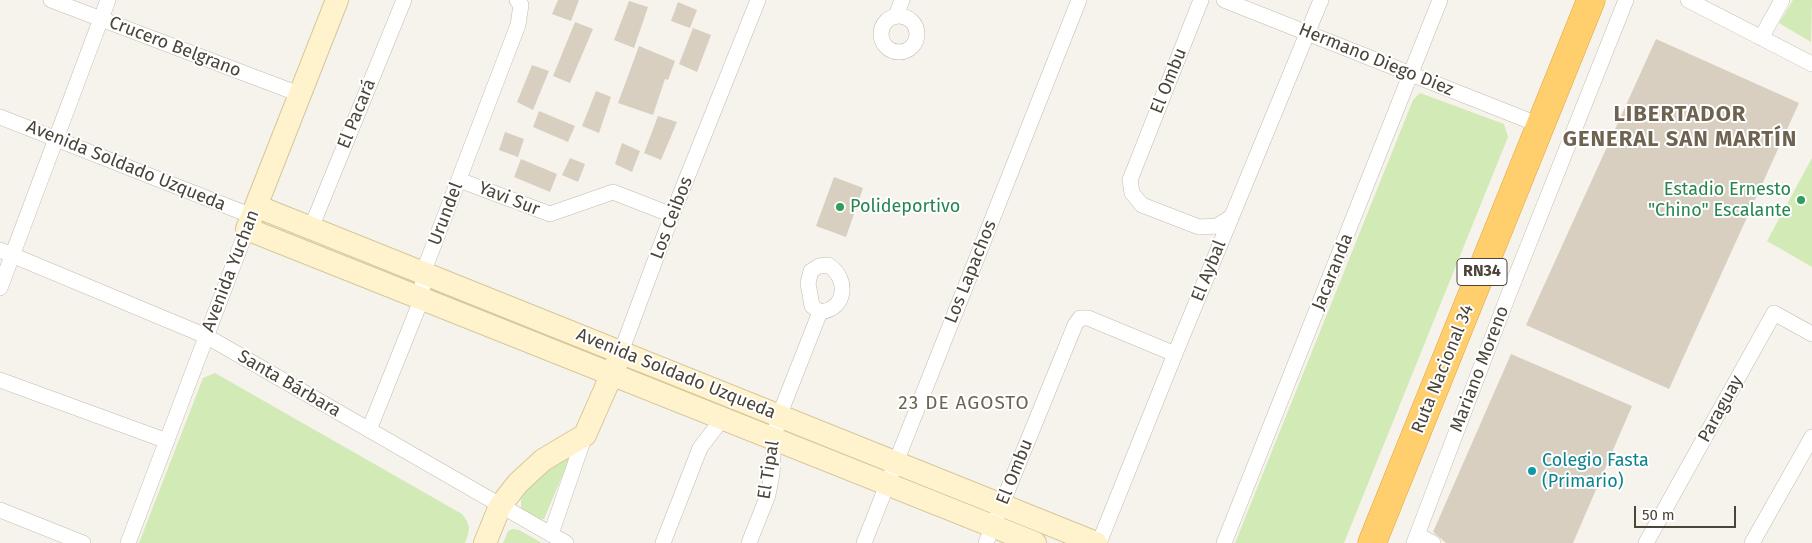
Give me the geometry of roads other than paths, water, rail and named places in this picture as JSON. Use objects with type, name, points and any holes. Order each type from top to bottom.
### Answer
[{"type":"highway","name":"Ruta Nacional 34","points":[[1358,543],[1575,0]]},
{"type":"highway","name":"Ruta Nacional 34","points":[[1372,543],[1591,0]]},
{"type":"street","name":"Crucero Belgrano","points":[[51,0],[299,94]]},
{"type":"street","points":[[0,288],[6,252],[56,139],[108,0]]},
{"type":"street","name":"Avenida Yuchan","points":[[128,543],[299,94],[337,0]]},
{"type":"street","name":"El Pacará","points":[[311,228],[404,0]]},
{"type":"street","name":"Urundel","points":[[369,430],[422,298],[423,273],[518,25],[521,5],[517,0]]},
{"type":"street","name":"Los Ceibos","points":[[551,534],[585,435],[621,352],[672,215],[758,0]]},
{"type":"street","points":[[896,16],[902,0]]},
{"type":"street","name":"Los Lapachos","points":[[864,543],[1079,0]]},
{"type":"street","name":"El Ombu","points":[[1201,0],[1130,180],[1132,193],[1142,205],[1199,227],[1217,226],[1231,217]]},
{"type":"street","name":"Hermano Diego Diez","points":[[1224,0],[1527,120]]},
{"type":"street","name":"El Aybal","points":[[1098,543],[1321,0]]},
{"type":"street","name":"Jacaranda","points":[[1224,543],[1440,0]]},
{"type":"street","name":"Mariano Moreno","points":[[1416,539],[1508,296],[1626,0]]},
{"type":"street","points":[[1688,0],[1812,64]]},
{"type":"street","points":[[1761,38],[1782,0]]},
{"type":"street","name":"Avenida Soldado Uzqueda","points":[[0,117],[252,217],[422,298],[887,484],[989,535],[1035,543]]},
{"type":"street","name":"Yavi Sur","points":[[459,180],[550,214],[613,192],[672,215]]},
{"type":"street","name":"Avenida Soldado Uzqueda","points":[[252,217],[311,228],[1098,543]]},
{"type":"street","name":"Santa Bárbara","points":[[6,252],[206,336],[566,543]]},
{"type":"street","name":"El Tipal","points":[[749,543],[768,495],[772,474],[774,438],[780,416],[820,312]]},
{"type":"street","name":"Paraguay","points":[[1646,543],[1774,313],[1812,334]]},
{"type":"street","name":"El Ombu","points":[[989,535],[1075,324],[1080,318],[1088,318],[1175,354]]},
{"type":"street","points":[[0,380],[167,441]]},
{"type":"street","points":[[663,543],[700,448],[723,418]]},
{"type":"street","points":[[485,543],[500,506],[518,483],[543,460],[585,435]]},
{"type":"street","points":[[1752,543],[1812,437]]},
{"type":"street","points":[[0,510],[83,543]]},
{"type":"street","points":[[1416,539],[1433,543]]},
{"type":"place","name":"Estadio Ernesto \"Chino\" Escalante","points":[[1801,200]]},
{"type":"place","name":"Polideportivo","points":[[840,207]]},
{"type":"place","name":"Colegio Fasta (Primario)","points":[[1532,471]]},
{"type":"district","name":"LIBERTADOR GENERAL SAN MARTÍN","points":[[1680,128]]},
{"type":"district","name":"23 DE AGOSTO","points":[[964,404]]}]
